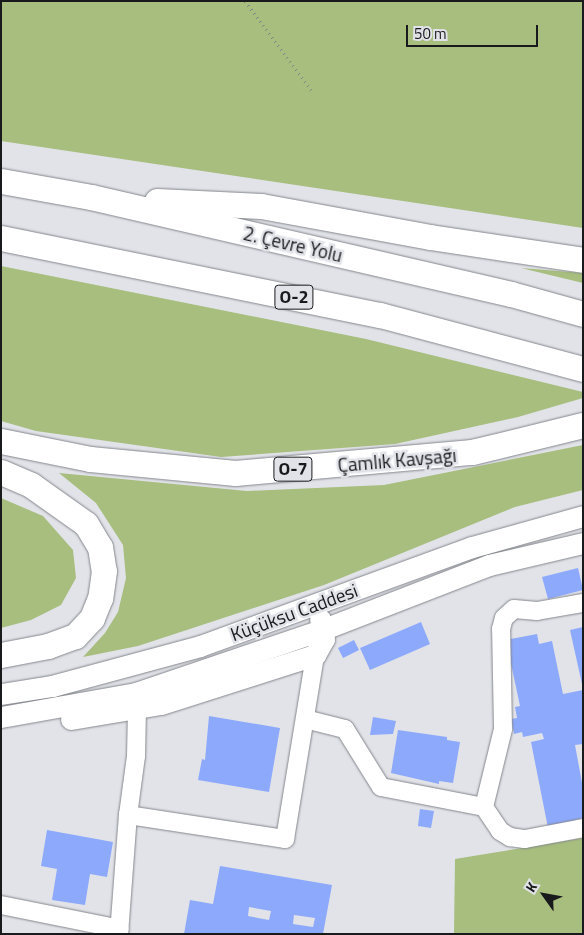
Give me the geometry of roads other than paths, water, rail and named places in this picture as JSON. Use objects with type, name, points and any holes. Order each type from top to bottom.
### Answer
[{"type":"highway","name":"2. Çevre Yolu","points":[[1,181],[91,197],[511,294],[583,314]]},
{"type":"highway","points":[[91,197],[261,206],[430,237],[583,260]]},
{"type":"highway","name":"O-2","points":[[1,238],[380,315],[583,369]]},
{"type":"highway","name":"Çamlık Kavşağı","points":[[1,441],[90,459],[235,473],[472,452],[583,425]]},
{"type":"highway","points":[[1,472],[31,485],[86,524],[100,547],[104,571],[100,598],[92,618],[75,636],[48,646],[1,655]]},
{"type":"main road","name":"Küçüksu Caddesi","points":[[1,694],[52,686],[200,646],[472,547],[583,516]]},
{"type":"main road","name":"Küçüksu Caddesi","points":[[1,717],[130,702],[489,565],[583,543]]},
{"type":"main road","points":[[1,729],[130,702],[214,689],[315,655],[324,639],[324,629],[320,620],[307,608]]},
{"type":"main road","points":[[130,702],[125,686],[134,680],[235,647],[249,628]]},
{"type":"lane","points":[[484,807],[503,729],[501,629],[504,618],[514,609],[537,611],[583,603]]},
{"type":"lane","points":[[128,814],[285,840],[315,655]]},
{"type":"lane","points":[[1,905],[120,931],[128,814],[136,756],[130,702]]},
{"type":"lane","points":[[305,719],[345,729],[381,787],[484,807],[500,831],[510,837],[525,839],[583,828]]}]
